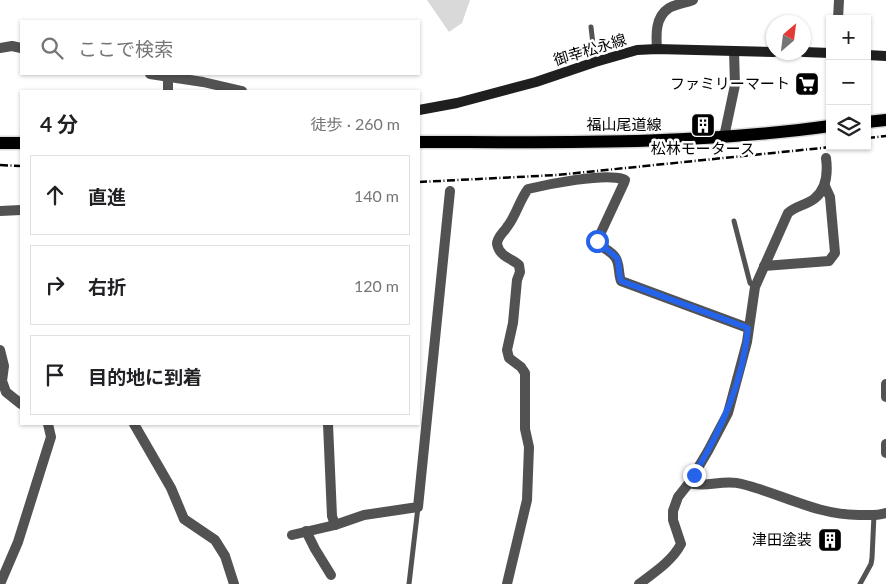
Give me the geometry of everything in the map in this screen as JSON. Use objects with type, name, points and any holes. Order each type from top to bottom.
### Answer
[{"type":"main road","name":"御幸松永線","points":[[420,110],[457,103],[536,82],[637,50],[766,52]]},
{"type":"main road","points":[[811,52],[826,53]]},
{"type":"main road","points":[[871,55],[886,56]]},
{"type":"main road","points":[[871,122],[886,120]]},
{"type":"main road","name":"福山尾道線","points":[[420,142],[667,141],[826,126]]},
{"type":"main road","points":[[0,143],[20,143]]},
{"type":"street","points":[[657,49],[656,30],[661,18],[669,8],[693,0]]},
{"type":"street","points":[[838,15],[839,0]]},
{"type":"street","points":[[0,48],[12,46],[20,48]]},
{"type":"street","points":[[724,137],[735,85],[734,51]]},
{"type":"street","points":[[156,75],[203,82],[238,90]]},
{"type":"street","points":[[168,77],[168,90]]},
{"type":"street","points":[[639,584],[669,561],[681,544],[673,520],[673,511],[678,497],[689,483],[728,413],[742,363],[755,287],[788,213],[793,208],[814,199],[825,186],[828,170],[826,158]]},
{"type":"street","points":[[506,584],[526,504],[529,446],[526,428],[525,373],[521,367],[509,358],[507,350],[513,323],[517,280],[520,272],[519,265],[505,257],[499,251],[497,244],[499,238],[509,226],[523,195],[528,189],[554,183],[588,179],[625,180],[597,241],[617,258],[618,274],[621,281],[748,328]]},
{"type":"street","points":[[764,266],[830,261],[835,252],[830,197],[825,186]]},
{"type":"street","points":[[292,535],[335,525],[364,515],[418,507],[450,192]]},
{"type":"street","points":[[0,211],[20,210]]},
{"type":"street","points":[[0,350],[4,366],[2,381],[6,392],[20,403]]},
{"type":"street","points":[[886,384],[886,397]]},
{"type":"street","points":[[0,584],[18,542],[51,437],[48,425]]},
{"type":"street","points":[[135,425],[171,488],[184,519],[216,540],[225,556],[234,584]]},
{"type":"street","points":[[328,425],[332,516],[335,525]]},
{"type":"street","points":[[886,444],[886,453]]},
{"type":"street","points":[[689,483],[697,485],[727,482],[741,483],[818,510],[841,515],[886,513]]},
{"type":"street","points":[[306,531],[331,575]]},
{"type":"lane","points":[[591,27],[595,62]]},
{"type":"lane","points":[[734,221],[750,283],[755,287]]},
{"type":"lane","points":[[409,584],[418,507]]},
{"type":"lane","points":[[860,584],[871,564],[874,515]]},
{"type":"shaded area","points":[[427,0],[470,0],[462,23],[449,32]]},
{"type":"railway","points":[[871,138],[886,136]]},
{"type":"railway","points":[[420,182],[557,175],[826,148]]},
{"type":"railway","points":[[0,165],[20,166]]},
{"type":"place","name":"ファミリーマート","points":[[807,84]]},
{"type":"place","name":"松林モータース","points":[[703,125]]},
{"type":"place","name":"津田塗装","points":[[830,540]]},
{"type":"route","points":[[597,241],[617,258],[618,274],[621,281],[748,328],[747,342],[728,413],[694,475]]}]
